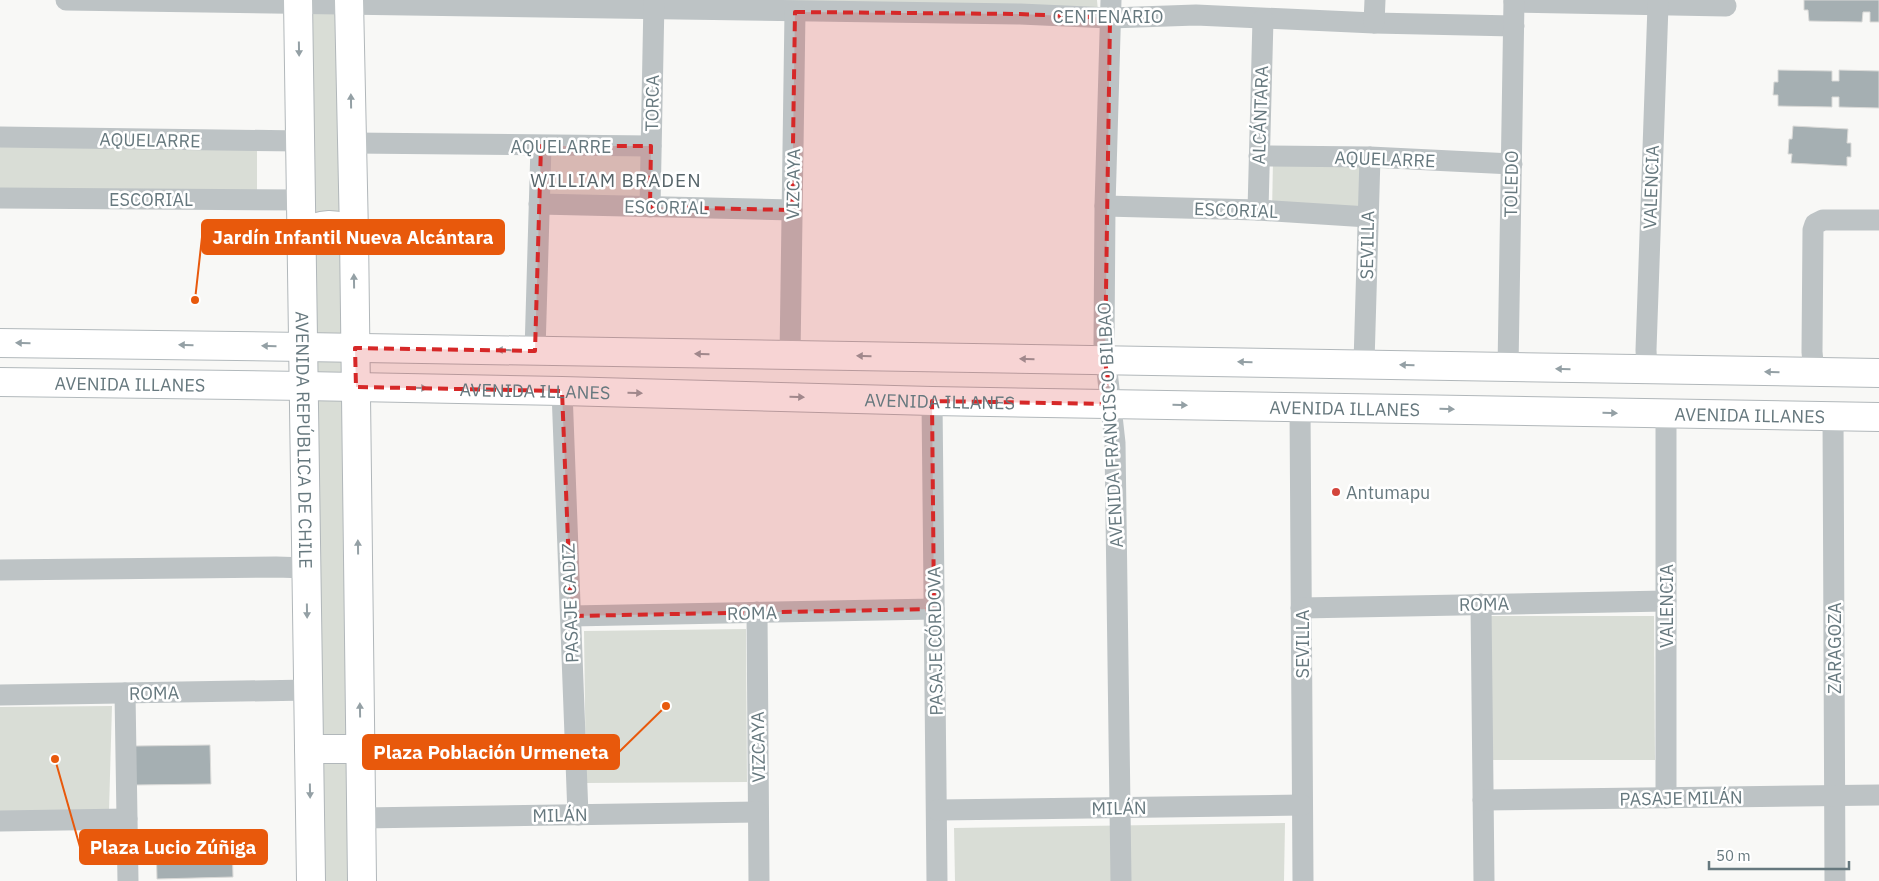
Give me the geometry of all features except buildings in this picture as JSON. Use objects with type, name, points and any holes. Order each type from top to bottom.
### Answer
[{"type":"main road","name":"AVENIDA REPÚBLICA DE CHILE","points":[[298,1],[303,234],[311,881]]},
{"type":"main road","points":[[349,2],[354,234],[362,881]]},
{"type":"main road","points":[[303,234],[310,229],[329,225],[348,229],[354,234]]},
{"type":"main road","points":[[0,343],[1879,373]]},
{"type":"main road","points":[[1826,372],[1832,390],[1833,415]]},
{"type":"main road","name":"AVENIDA ILLANES","points":[[0,382],[562,390],[932,401],[1879,417]]},
{"type":"main road","points":[[309,749],[360,749]]},
{"type":"street","name":"CENTENARIO","points":[[66,0],[654,5],[795,12],[1020,14],[1111,9],[1264,19],[1514,26]]},
{"type":"street","points":[[1374,0],[1374,23]]},
{"type":"street","points":[[1514,1],[1726,6]]},
{"type":"street","name":"TOLEDO","points":[[1508,368],[1514,1]]},
{"type":"street","name":"TORCA","points":[[650,207],[654,5]]},
{"type":"street","name":"VALENCIA","points":[[1647,370],[1646,340],[1658,5]]},
{"type":"street","name":"AVENIDA FRANCISCO BILBAO","points":[[1111,9],[1105,206],[1105,361],[1112,404],[1115,443],[1121,881]]},
{"type":"street","name":"VIZCAYA","points":[[790,355],[795,12]]},
{"type":"street","name":"ALCÁNTARA","points":[[1258,210],[1264,19]]},
{"type":"street","name":"AQUELARRE","points":[[0,138],[301,141]]},
{"type":"street","name":"AQUELARRE","points":[[352,143],[651,146]]},
{"type":"street","points":[[535,351],[541,146]]},
{"type":"street","name":"AQUELARRE","points":[[1259,156],[1370,157],[1512,164]]},
{"type":"street","name":"SEVILLA","points":[[1364,364],[1370,157]]},
{"type":"street","name":"ESCORIAL","points":[[0,198],[302,200]]},
{"type":"street","name":"ESCORIAL","points":[[539,204],[792,210]]},
{"type":"street","name":"ESCORIAL","points":[[1105,206],[1258,210],[1368,217]]},
{"type":"street","points":[[1826,372],[1812,342],[1813,230],[1815,224],[1823,220],[1879,220]]},
{"type":"street","name":"PASAJE CADIZ","points":[[562,390],[578,815]]},
{"type":"street","name":"PASAJE CÓRDOVA","points":[[932,401],[937,881]]},
{"type":"street","name":"SEVILLA","points":[[1300,406],[1303,881]]},
{"type":"street","name":"VALENCIA","points":[[1666,414],[1666,798]]},
{"type":"street","name":"ZARAGOZA","points":[[1833,415],[1835,881]]},
{"type":"street","points":[[0,570],[306,568]]},
{"type":"street","name":"ROMA","points":[[1301,608],[1666,601]]},
{"type":"street","points":[[1481,604],[1484,881]]},
{"type":"street","name":"ROMA","points":[[570,616],[934,609]]},
{"type":"street","name":"VIZCAYA","points":[[756,612],[759,881]]},
{"type":"street","name":"ROMA","points":[[0,695],[308,690]]},
{"type":"street","points":[[125,693],[128,881]]},
{"type":"street","name":"PASAJE MILÁN","points":[[1483,800],[1879,795]]},
{"type":"street","name":"MILÁN","points":[[937,810],[1302,805]]},
{"type":"street","name":"MILÁN","points":[[361,818],[758,812]]},
{"type":"street","points":[[0,821],[127,819]]},
{"type":"highlighted area","points":[[795,12],[1020,14],[1110,18],[1105,361],[1112,404],[932,401],[934,609],[571,616],[562,391],[356,387],[355,348],[535,351],[541,146],[651,146],[650,207],[792,210]]},
{"type":"shaded area","points":[[312,0],[340,0],[353,881],[325,881],[318,560]]},
{"type":"shaded area","points":[[525,0],[1097,0],[1098,11]]},
{"type":"shaded area","points":[[0,142],[257,144],[257,194],[0,193]]},
{"type":"shaded area","points":[[544,150],[644,152],[643,199],[543,198]]},
{"type":"shaded area","points":[[1273,160],[1376,161],[1374,215],[1272,213]]},
{"type":"shaded area","points":[[1487,616],[1654,616],[1655,760],[1487,760]]},
{"type":"shaded area","points":[[746,629],[747,782],[586,783],[584,631]]},
{"type":"shaded area","points":[[112,706],[109,811],[0,813],[0,707]]},
{"type":"shaded area","points":[[1285,823],[1284,881],[955,881],[954,828]]},
{"type":"place","name":"Jardín Infantil Nueva Alcántara","points":[[195,300]]},
{"type":"place","name":"Antumapu","points":[[1336,492]]},
{"type":"place","name":"Plaza Población Urmeneta","points":[[666,706]]},
{"type":"place","name":"Plaza Lucio Zúñiga","points":[[55,759]]},
{"type":"district","name":"WILLIAM BRADEN","points":[[616,180]]}]
